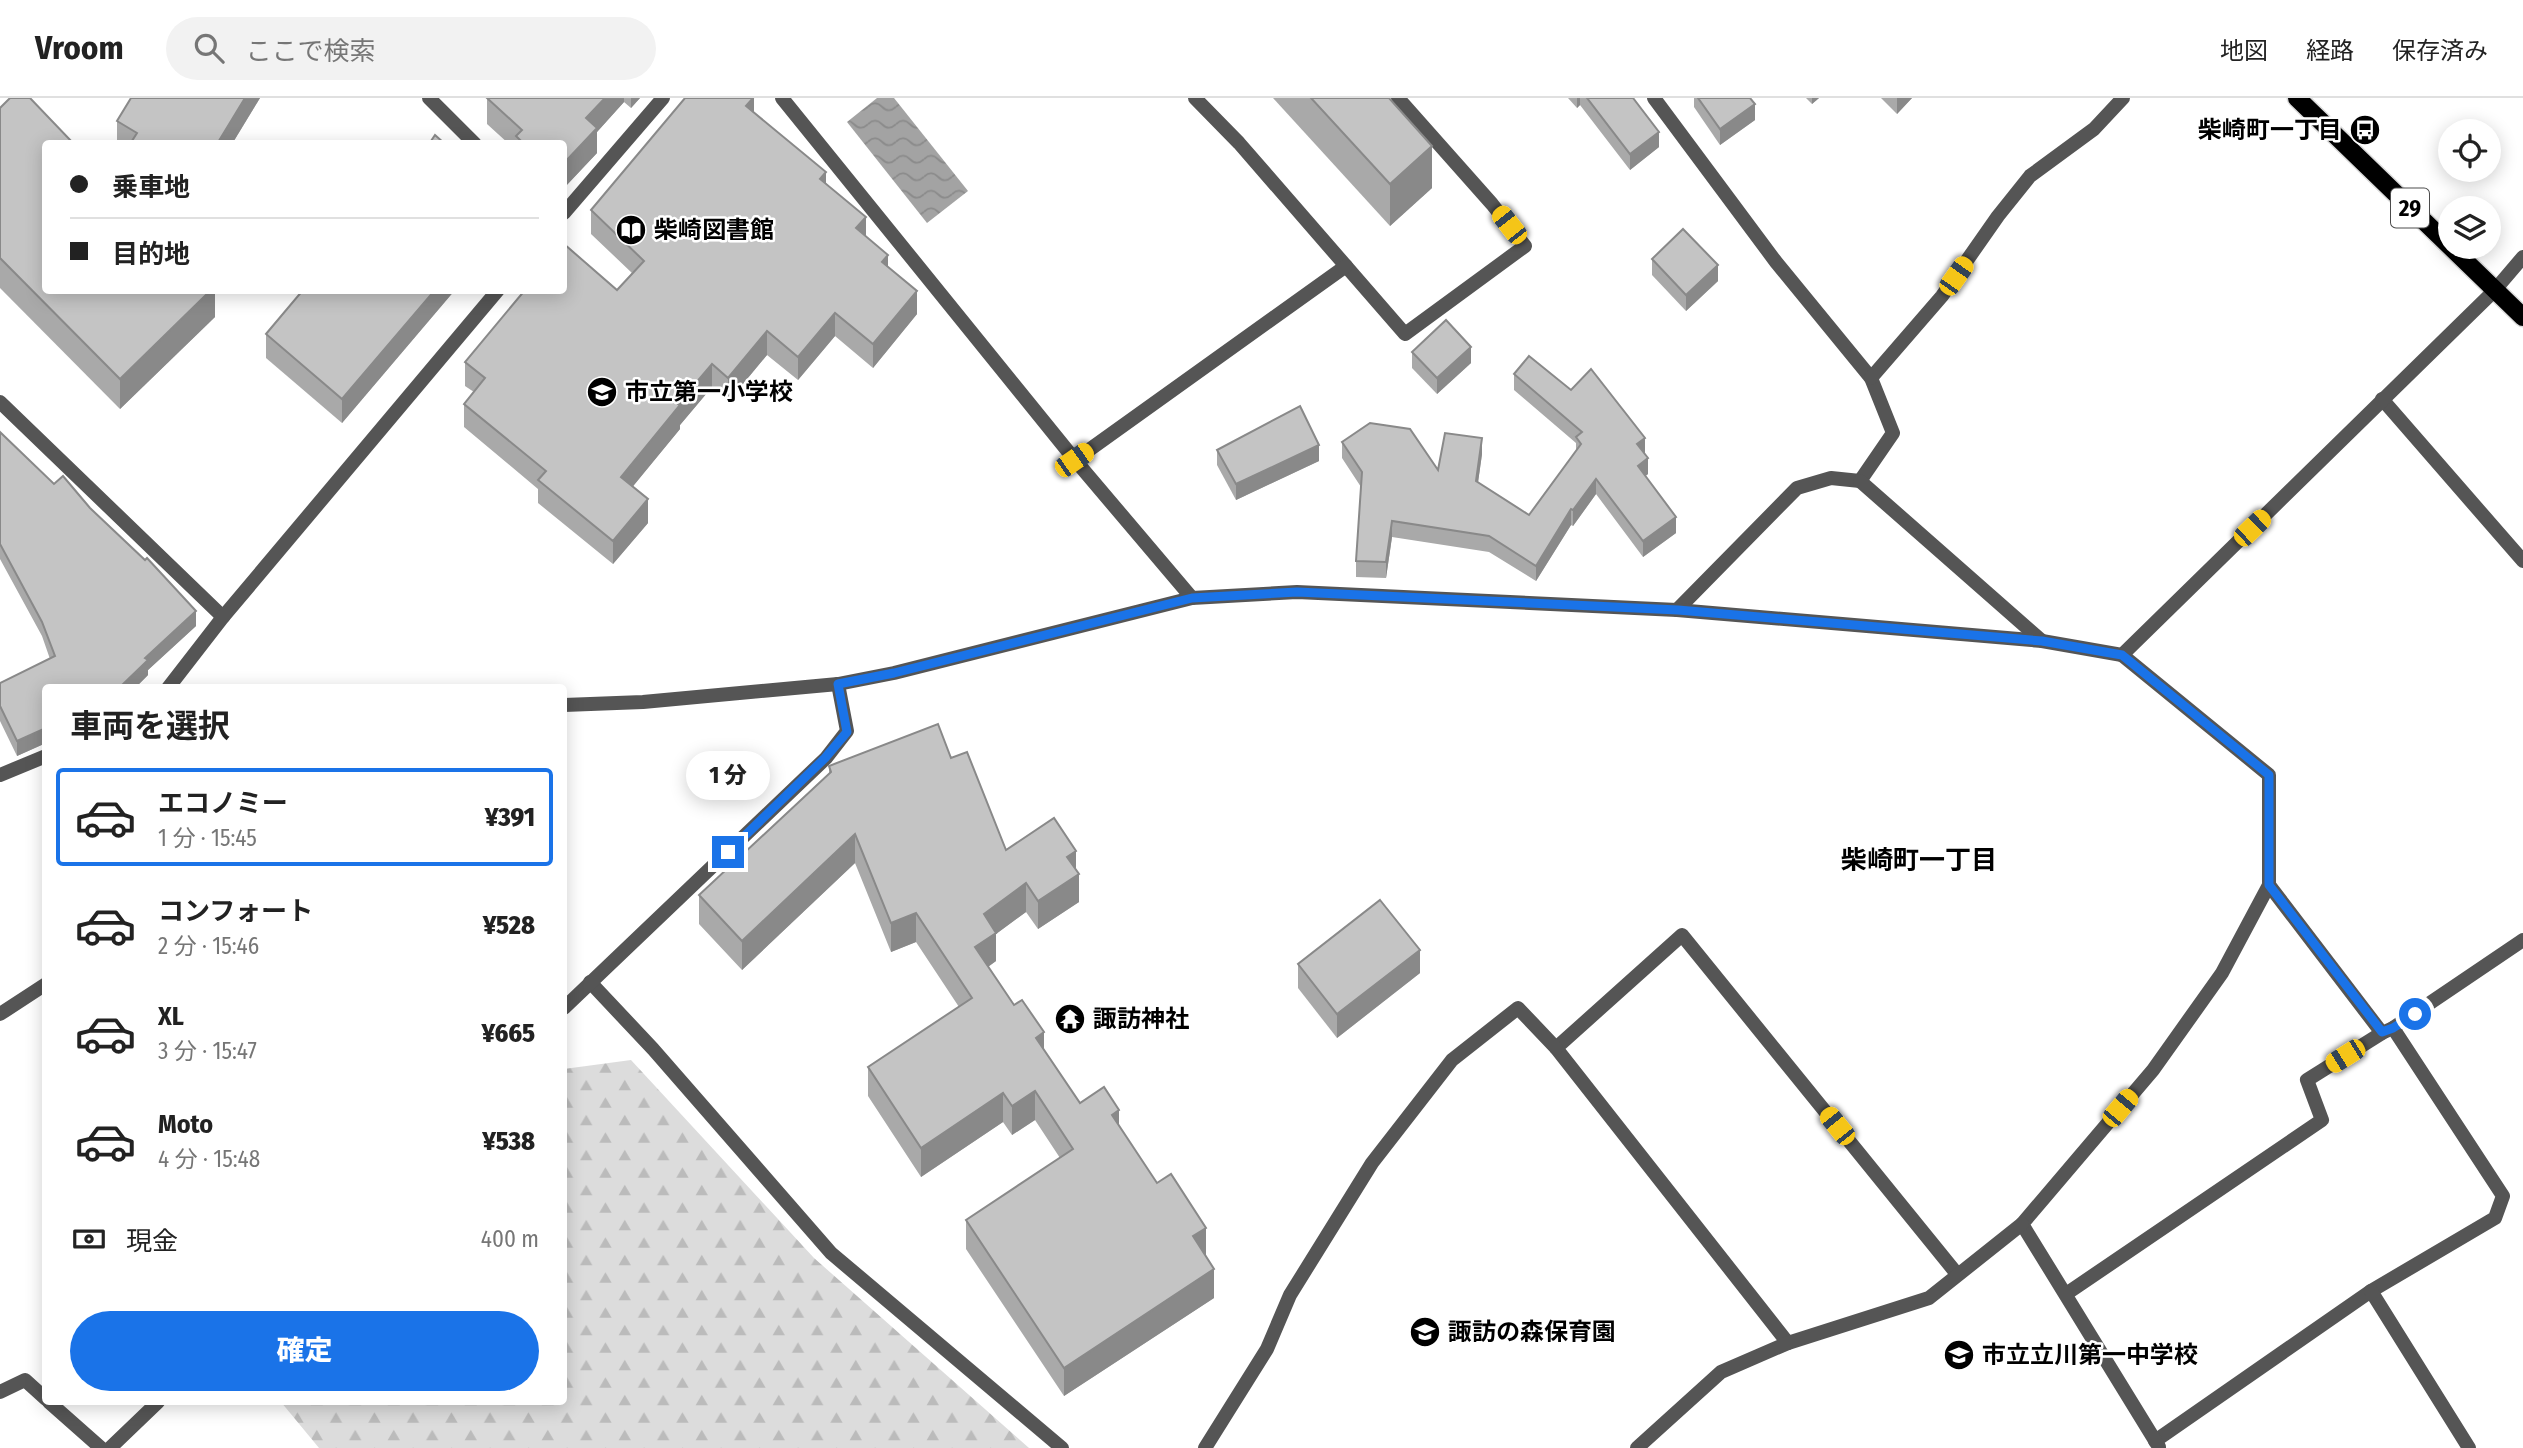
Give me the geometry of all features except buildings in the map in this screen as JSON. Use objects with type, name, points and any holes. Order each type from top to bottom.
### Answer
[{"type":"main road","name":"29","points":[[2297,98],[2523,317]]},
{"type":"street","points":[[429,98],[471,140]]},
{"type":"street","points":[[567,210],[663,98]]},
{"type":"street","points":[[782,98],[1074,460],[1192,598]]},
{"type":"street","points":[[1195,98],[1239,144],[1405,334],[1525,246],[1492,204],[1398,98]]},
{"type":"street","points":[[1654,98],[1776,262],[1871,377],[1894,433],[1860,481]]},
{"type":"street","points":[[1871,377],[1942,296],[1998,216],[2030,176],[2094,130],[2123,98]]},
{"type":"street","points":[[2122,655],[2494,291],[2523,257]]},
{"type":"street","points":[[1074,460],[1346,266]]},
{"type":"street","points":[[171,684],[223,617],[495,294]]},
{"type":"street","points":[[2382,400],[2523,561]]},
{"type":"street","points":[[0,402],[223,617]]},
{"type":"street","points":[[1678,610],[1797,488],[1832,478],[1860,481],[2042,641]]},
{"type":"street","points":[[567,705],[643,702],[838,684],[894,673],[1192,598],[1297,592],[1678,610],[2042,641],[2122,655],[2269,775],[2269,885],[2222,973],[2153,1070],[2022,1224],[1928,1298],[1788,1343],[1721,1372],[1637,1448]]},
{"type":"street","points":[[567,1005],[825,758],[847,732],[838,684]]},
{"type":"street","points":[[0,775],[42,758]]},
{"type":"street","points":[[2022,1224],[2157,1445],[2371,1291],[2495,1218],[2503,1196],[2388,1030],[2269,885]]},
{"type":"street","points":[[1556,1048],[1682,934],[1957,1274]]},
{"type":"street","points":[[2066,1294],[2322,1120],[2307,1080],[2523,940]]},
{"type":"street","points":[[590,982],[653,1049],[831,1253],[1062,1448]]},
{"type":"street","points":[[0,1014],[42,987]]},
{"type":"street","points":[[1205,1448],[1266,1349],[1290,1295],[1372,1163],[1452,1060],[1518,1008],[1556,1048],[1788,1343]]},
{"type":"street","points":[[2371,1291],[2469,1448]]},
{"type":"street","points":[[0,1392],[25,1380],[42,1395]]},
{"type":"street","points":[[53,1405],[101,1448]]},
{"type":"street","points":[[110,1448],[155,1405]]},
{"type":"green space","points":[[631,1060],[814,1258],[1029,1448],[319,1448],[283,1405],[567,1405],[567,1069]]},
{"type":"water","points":[[877,98],[894,98],[968,191],[927,223],[847,122]]},
{"type":"place","name":"柴崎町一丁目","points":[[2365,130]]},
{"type":"place","name":"柴崎図書館","points":[[631,230]]},
{"type":"place","name":"市立第一小学校","points":[[602,392]]},
{"type":"place","name":"諏訪神社","points":[[1070,1019]]},
{"type":"place","name":"諏訪の森保育園","points":[[1425,1332]]},
{"type":"place","name":"市立立川第一中学校","points":[[1959,1355]]},
{"type":"district","name":"柴崎町一丁目","points":[[1919,860]]},
{"type":"route","points":[[728,852],[825,758],[847,732],[838,684],[894,673],[1192,598],[1297,592],[1678,610],[2042,641],[2122,655],[2269,775],[2269,885],[2382,1032],[2415,1014]]}]
